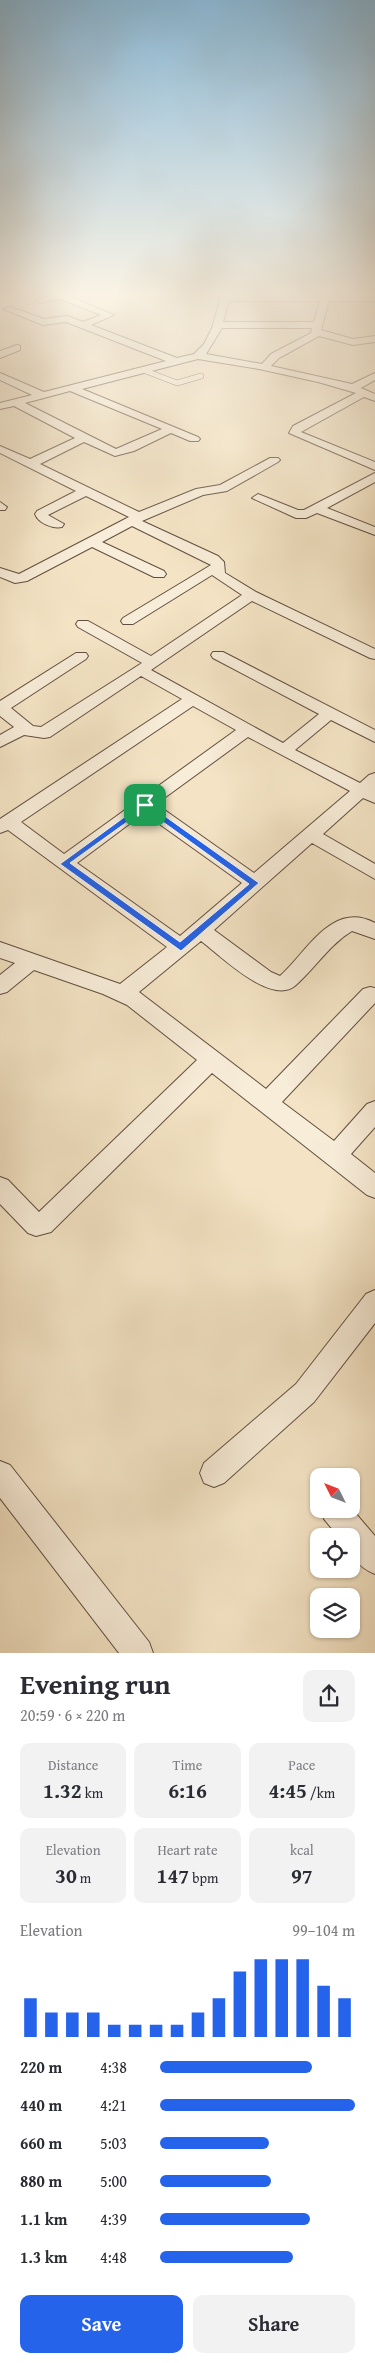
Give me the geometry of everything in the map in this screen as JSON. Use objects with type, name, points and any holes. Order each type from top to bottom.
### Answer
[{"type":"street","points":[[0,406],[142,370]]},
{"type":"street","points":[[277,370],[359,390],[375,398]]},
{"type":"street","points":[[0,376],[42,395]]},
{"type":"street","points":[[375,376],[359,390],[298,428],[295,433],[375,466]]},
{"type":"street","points":[[71,388],[194,439]]},
{"type":"street","points":[[15,402],[111,452],[118,453],[170,428]]},
{"type":"street","points":[[30,464],[84,438]]},
{"type":"street","points":[[0,449],[85,491],[206,555],[216,562],[219,575],[251,594],[375,655]]},
{"type":"street","points":[[0,572],[15,579],[22,578],[136,519],[200,492],[223,488],[274,460]]},
{"type":"street","points":[[258,498],[301,515],[318,508],[375,477]]},
{"type":"street","points":[[58,524],[42,517],[41,514],[85,491]]},
{"type":"street","points":[[318,508],[374,530]]},
{"type":"street","points":[[92,542],[159,574]]},
{"type":"street","points":[[128,621],[218,566]]},
{"type":"street","points":[[81,656],[3,706],[4,711],[27,729],[44,733],[251,594]]},
{"type":"street","points":[[83,624],[193,699],[247,730],[284,751],[371,789],[312,835],[181,947],[122,994]]},
{"type":"street","points":[[218,655],[375,737]]},
{"type":"street","points":[[181,947],[64,864],[4,825],[193,699]]},
{"type":"street","points":[[284,751],[329,714]]},
{"type":"street","points":[[0,742],[14,733],[27,729]]},
{"type":"street","points":[[64,864],[247,730]]},
{"type":"street","points":[[145,805],[255,883]]},
{"type":"street","points":[[312,835],[375,872]]},
{"type":"street","points":[[201,930],[264,978],[280,984],[288,981],[339,928],[352,922],[375,932]]},
{"type":"street","points":[[0,950],[122,994],[143,1006],[375,1187]]},
{"type":"street","points":[[0,986],[31,961]]},
{"type":"street","points":[[268,1102],[370,995]]},
{"type":"street","points":[[0,1188],[36,1225],[43,1224],[212,1059]]},
{"type":"street","points":[[336,1155],[375,1111]]},
{"type":"street","points":[[214,1473],[290,1409],[375,1302]]},
{"type":"street","points":[[0,1475],[138,1653]]},
{"type":"street","points":[[341,1518],[375,1560]]},
{"type":"lane","points":[[143,370],[177,382],[201,376]]},
{"type":"route","points":[[145,805],[255,883],[181,947],[64,864],[145,805]]}]
